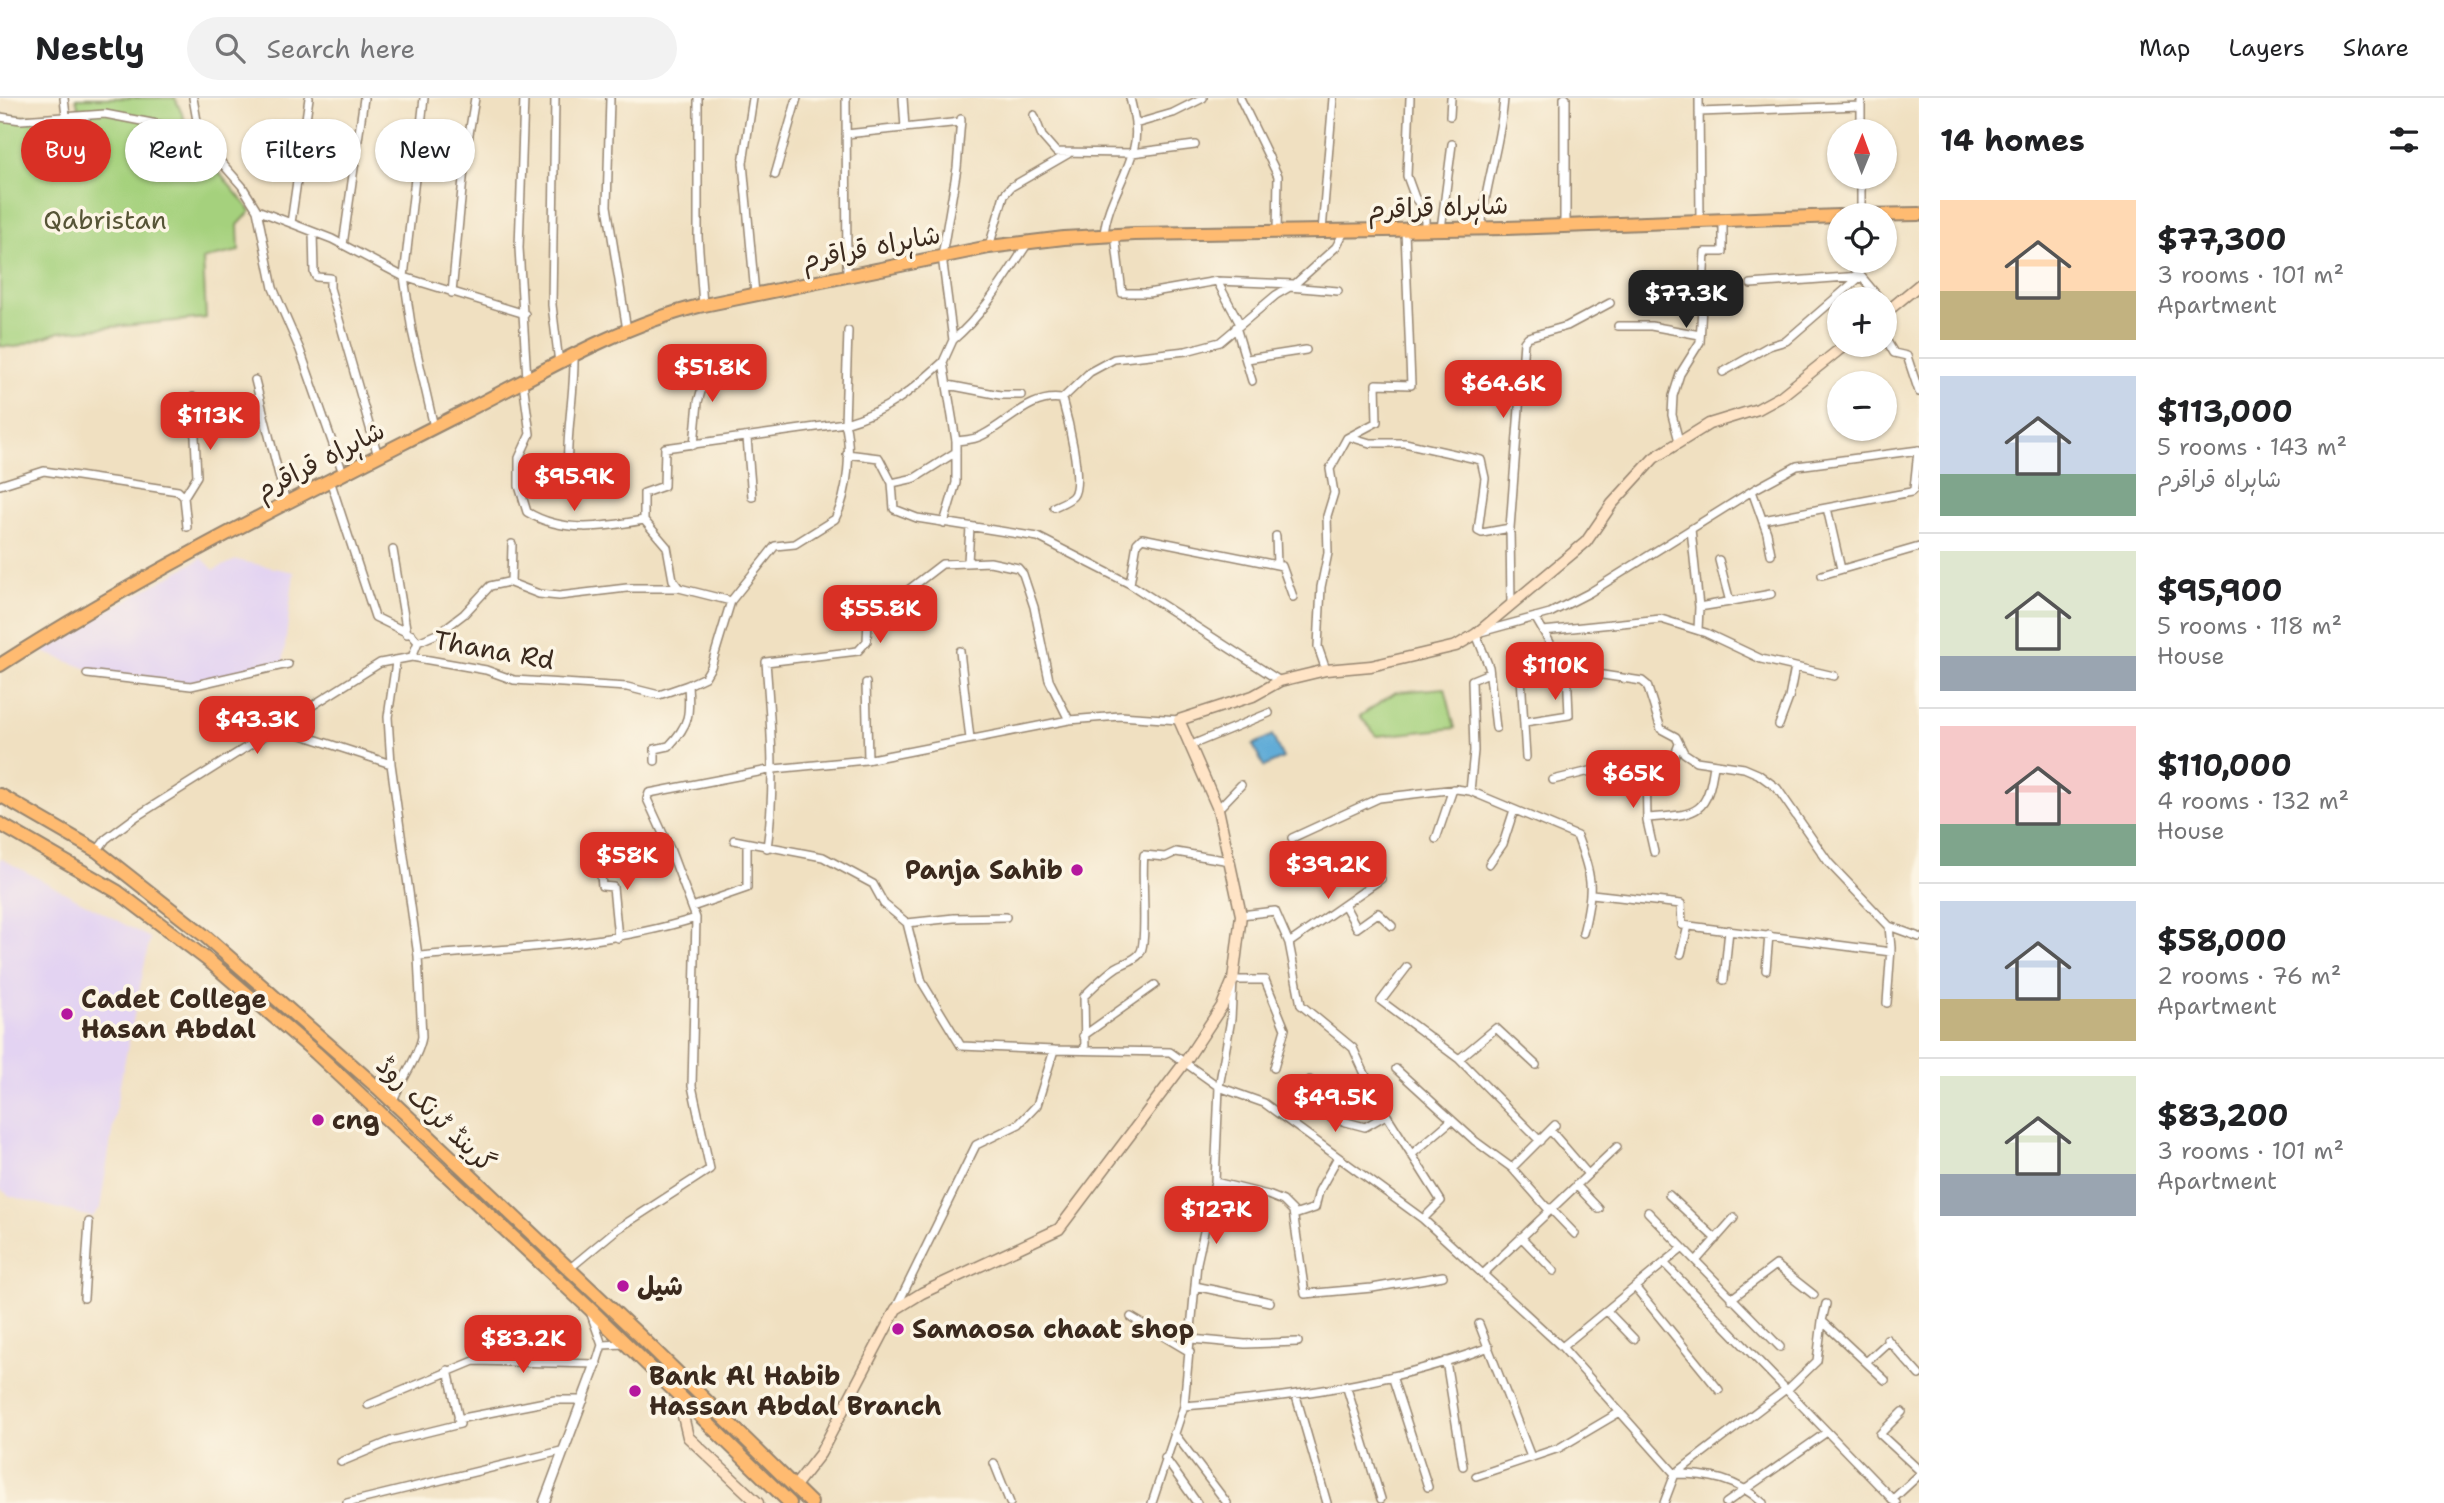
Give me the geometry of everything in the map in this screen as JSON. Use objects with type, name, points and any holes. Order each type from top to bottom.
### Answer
[{"type":"highway","points":[[1897,214],[1919,214]]},
{"type":"highway","name":"شاہراہ قراقرم","points":[[0,665],[90,607],[343,473],[574,355],[669,313],[989,247],[1110,236],[1481,229],[1827,216]]},
{"type":"highway","points":[[0,789],[18,803]]},
{"type":"highway","name":"گرینڈ ٹرنک روڈ","points":[[0,795],[97,851],[205,936],[378,1088],[811,1503]]},
{"type":"highway","name":"گرینڈ ٹرنک روڈ","points":[[0,824],[118,892],[209,961],[316,1053],[589,1308],[679,1399],[790,1503]]},
{"type":"main road","points":[[1897,301],[1919,285]]},
{"type":"main road","points":[[794,1486],[820,1454],[895,1309],[922,1293],[1059,1229],[1207,1031],[1233,980],[1241,915],[1230,861],[1219,809],[1179,720],[1253,696],[1280,681],[1326,670],[1371,666],[1456,646],[1511,606],[1586,542],[1631,481],[1654,458],[1709,424],[1758,410],[1780,397],[1830,357]]},
{"type":"main road","points":[[679,1399],[688,1437],[758,1503]]},
{"type":"street","points":[[64,98],[66,116]]},
{"type":"street","points":[[291,223],[309,98]]},
{"type":"street","points":[[343,246],[364,98]]},
{"type":"street","points":[[424,98],[404,277],[412,331],[434,427]]},
{"type":"street","points":[[452,293],[465,158],[475,98]]},
{"type":"street","points":[[524,98],[519,248],[530,434],[519,458],[519,486],[527,512],[545,523],[576,527],[643,520]]},
{"type":"street","points":[[555,98],[552,305],[559,363]]},
{"type":"street","points":[[611,98],[607,206],[627,330]]},
{"type":"street","points":[[698,98],[698,237],[703,305]]},
{"type":"street","points":[[753,98],[743,163],[755,294]]},
{"type":"street","points":[[775,175],[797,98]]},
{"type":"street","points":[[846,98],[847,276]]},
{"type":"street","points":[[903,98],[905,128]]},
{"type":"street","points":[[1130,98],[1135,124],[1132,153],[1105,217],[1122,293],[1148,293],[1217,281],[1292,285],[1338,291]]},
{"type":"street","points":[[1135,124],[1173,113],[1203,98]]},
{"type":"street","points":[[1240,98],[1278,176],[1277,233]]},
{"type":"street","points":[[1321,232],[1333,98]]},
{"type":"street","points":[[1410,98],[1406,176],[1415,198],[1425,211],[1425,230]]},
{"type":"street","points":[[1450,116],[1451,98]]},
{"type":"street","points":[[1481,229],[1487,185],[1500,134],[1504,98]]},
{"type":"street","points":[[1565,98],[1565,224]]},
{"type":"street","points":[[1699,98],[1700,220]]},
{"type":"street","points":[[191,99],[196,119]]},
{"type":"street","points":[[1699,112],[1860,102]]},
{"type":"street","points":[[1034,115],[1050,148],[1068,153],[1132,153],[1195,145]]},
{"type":"street","points":[[0,117],[21,120],[66,116],[129,116],[142,119]]},
{"type":"street","points":[[846,134],[961,121],[957,168],[942,256],[953,340]]},
{"type":"street","points":[[1441,230],[1452,144]]},
{"type":"street","points":[[989,247],[1004,195],[1012,187],[1068,153]]},
{"type":"street","points":[[227,170],[257,210],[273,288],[300,350],[343,473]]},
{"type":"street","points":[[257,210],[313,232],[404,277],[525,314]]},
{"type":"street","points":[[1679,441],[1672,415],[1673,396],[1680,374],[1700,342],[1705,252],[1723,252],[1723,219]]},
{"type":"street","points":[[1326,670],[1318,647],[1321,587],[1328,553],[1327,516],[1334,493],[1330,468],[1350,437],[1377,422],[1376,384],[1411,385],[1405,231]]},
{"type":"street","points":[[313,232],[314,272],[316,276],[330,278],[330,288],[378,456]]},
{"type":"street","points":[[1062,399],[1090,372],[1114,359],[1198,349],[1220,342],[1336,247],[1344,232]]},
{"type":"street","points":[[679,589],[673,580],[667,547],[643,520],[644,493],[664,486],[665,448],[845,423],[876,414],[896,402],[943,362],[953,340],[966,329],[998,289],[1028,243]]},
{"type":"street","points":[[1860,273],[1870,287]]},
{"type":"street","points":[[1751,284],[1861,276]]},
{"type":"street","points":[[1723,372],[1769,346],[1786,341],[1861,276]]},
{"type":"street","points":[[1217,281],[1238,326],[1252,381]]},
{"type":"street","points":[[1511,606],[1510,528],[1524,342],[1528,337],[1567,326],[1610,303]]},
{"type":"street","points":[[1618,326],[1650,326],[1700,335]]},
{"type":"street","points":[[656,761],[655,749],[669,746],[687,723],[690,715],[688,685],[705,677],[711,667],[731,601],[775,546],[795,544],[835,519],[844,491],[847,454],[845,423],[848,331]]},
{"type":"street","points":[[1247,359],[1306,351]]},
{"type":"street","points":[[1897,354],[1907,356],[1919,392]]},
{"type":"street","points":[[568,475],[566,450],[575,387],[574,355]]},
{"type":"street","points":[[694,445],[698,402],[710,359]]},
{"type":"street","points":[[943,362],[956,441],[956,484],[944,523]]},
{"type":"street","points":[[255,380],[286,503]]},
{"type":"street","points":[[948,385],[1000,395],[1021,396]]},
{"type":"street","points":[[187,527],[184,497],[197,476],[193,397]]},
{"type":"street","points":[[956,441],[982,436],[1022,410],[1049,397],[1062,399]]},
{"type":"street","points":[[1054,508],[1073,496],[1077,485],[1069,422],[1062,399]]},
{"type":"street","points":[[1350,437],[1370,443],[1405,443],[1481,460],[1485,478],[1478,531],[1510,528]]},
{"type":"street","points":[[747,438],[752,497]]},
{"type":"street","points":[[1496,728],[1486,653],[1476,633],[1550,613],[1589,593],[1752,491],[1811,462],[1919,450],[1914,489],[1911,492],[1763,520]]},
{"type":"street","points":[[892,483],[915,478],[956,452]]},
{"type":"street","points":[[847,454],[878,458],[892,483],[894,509],[944,523],[1038,537],[1130,584],[1280,681]]},
{"type":"street","points":[[0,485],[44,471],[178,491],[184,497]]},
{"type":"street","points":[[330,480],[375,617],[418,642]]},
{"type":"street","points":[[1752,491],[1763,520],[1771,554]]},
{"type":"street","points":[[1828,509],[1841,569]]},
{"type":"street","points":[[968,562],[970,527]]},
{"type":"street","points":[[1691,529],[1699,607],[1698,630]]},
{"type":"street","points":[[1276,536],[1277,565]]},
{"type":"street","points":[[1130,584],[1137,543],[1142,538],[1277,565],[1284,569],[1293,597]]},
{"type":"street","points":[[511,583],[512,544]]},
{"type":"street","points":[[1822,575],[1919,547]]},
{"type":"street","points":[[393,550],[407,634]]},
{"type":"street","points":[[1719,560],[1730,602]]},
{"type":"street","points":[[767,848],[774,800],[774,769],[766,662],[858,651],[867,641],[868,621],[933,568],[968,562],[1009,565],[1023,574],[1034,607],[1049,680],[1069,720]]},
{"type":"street","points":[[412,657],[418,642],[439,633],[464,614],[490,586],[511,583],[539,594],[559,596],[627,588],[679,589],[731,601]]},
{"type":"street","points":[[1699,607],[1771,594]]},
{"type":"street","points":[[1525,722],[1569,715],[1567,668],[1535,617]]},
{"type":"street","points":[[1543,631],[1661,619],[1698,630],[1761,660],[1834,676]]},
{"type":"street","points":[[960,652],[970,739]]},
{"type":"street","name":"Thana Rd","points":[[97,851],[106,839],[137,816],[380,663],[412,657],[486,670],[514,680],[627,687],[659,695],[688,685]]},
{"type":"street","points":[[1520,661],[1526,757]]},
{"type":"street","points":[[392,1103],[401,1080],[420,1048],[418,956],[391,764],[388,717],[396,662]]},
{"type":"street","points":[[87,674],[191,686],[288,664]]},
{"type":"street","points":[[1779,725],[1789,698],[1795,667]]},
{"type":"street","points":[[1567,668],[1642,681],[1647,685],[1661,729],[1676,737],[1684,753],[1696,761],[1744,768],[1758,774],[1777,788],[1829,863],[1863,895],[1889,926],[1919,937]]},
{"type":"street","points":[[1470,791],[1475,751],[1472,680],[1489,673]]},
{"type":"street","points":[[866,683],[867,759]]},
{"type":"street","points":[[1189,746],[1269,713]]},
{"type":"street","points":[[569,1269],[617,1230],[710,1169],[692,1086],[696,918],[647,795],[774,769],[867,759],[1069,720],[1120,716],[1179,720]]},
{"type":"street","points":[[277,727],[391,764]]},
{"type":"street","points":[[1553,780],[1616,763],[1671,765],[1680,743]]},
{"type":"street","points":[[1646,764],[1647,818],[1654,852]]},
{"type":"street","points":[[1647,818],[1695,811],[1710,795],[1714,765]]},
{"type":"street","points":[[1219,809],[1241,785]]},
{"type":"street","points":[[1436,839],[1452,789]]},
{"type":"street","points":[[1292,838],[1379,798],[1452,789],[1470,791],[1573,832],[1587,864],[1592,894],[1583,933]]},
{"type":"street","points":[[1489,863],[1503,844],[1514,810]]},
{"type":"street","points":[[734,840],[822,857],[873,884],[884,904],[907,923],[922,982],[961,1046],[1170,1052],[1219,1087],[1264,1103],[1423,1219],[1484,1273],[1562,1347],[1675,1474],[1716,1476],[1745,1489],[1763,1503]]},
{"type":"street","points":[[692,907],[747,888],[747,844]]},
{"type":"street","points":[[1085,1050],[1084,996],[1109,977],[1114,969],[1140,955],[1145,927],[1142,901],[1144,855],[1165,857],[1176,852],[1230,861]]},
{"type":"street","points":[[599,855],[602,886],[613,887],[618,938]]},
{"type":"street","points":[[1289,943],[1381,879]]},
{"type":"street","points":[[1592,894],[1681,904],[1684,906],[1681,923],[1688,926],[1891,952]]},
{"type":"street","points":[[1345,906],[1357,928],[1378,913],[1392,926]]},
{"type":"street","points":[[1241,915],[1273,909],[1289,943],[1301,1006],[1353,1048],[1386,1115],[1441,1202],[1423,1219]]},
{"type":"street","points":[[907,923],[954,918],[1006,917]]},
{"type":"street","points":[[418,956],[618,938],[651,932],[696,918]]},
{"type":"street","points":[[1681,954],[1688,926]]},
{"type":"street","points":[[1887,1003],[1891,952],[1889,926]]},
{"type":"street","points":[[1724,980],[1728,930]]},
{"type":"street","points":[[1766,970],[1769,935]]},
{"type":"street","points":[[1407,967],[1381,1001],[1459,1059],[1540,1141]]},
{"type":"street","points":[[1152,1503],[1184,1406],[1197,1263],[1215,1182],[1219,1087],[1233,980],[1265,980],[1285,1029],[1275,1068]]},
{"type":"street","points":[[1083,1036],[1155,985]]},
{"type":"street","points":[[1459,1059],[1496,1028],[1536,1065]]},
{"type":"street","points":[[895,1309],[976,1145],[1019,1124],[1037,1105],[1055,1050]]},
{"type":"street","points":[[1396,1069],[1452,1120],[1512,1168],[1575,1234]]},
{"type":"street","points":[[378,1088],[401,1080]]},
{"type":"street","points":[[1310,1080],[1331,1118],[1365,1127],[1386,1115]]},
{"type":"street","points":[[1411,1155],[1452,1120]]},
{"type":"street","points":[[1512,1168],[1553,1128],[1588,1174]]},
{"type":"street","points":[[1484,1273],[1618,1147]]},
{"type":"street","points":[[1294,1214],[1315,1208],[1319,1191],[1338,1157]]},
{"type":"street","points":[[1215,1182],[1283,1201],[1294,1214],[1305,1294],[1371,1288],[1443,1276]]},
{"type":"street","points":[[1576,1185],[1599,1209]]},
{"type":"street","points":[[1669,1195],[1716,1238]]},
{"type":"street","points":[[1648,1212],[1780,1346]]},
{"type":"street","points":[[1696,1261],[1734,1218]]},
{"type":"street","points":[[84,1298],[89,1222]]},
{"type":"street","points":[[1521,1237],[1554,1271]]},
{"type":"street","points":[[1562,1347],[1684,1248]]},
{"type":"street","points":[[1664,1263],[1894,1501],[1919,1472],[1880,1434],[1902,1412]]},
{"type":"street","points":[[1731,1299],[1776,1265],[1814,1294]]},
{"type":"street","points":[[1195,1286],[1270,1302]]},
{"type":"street","points":[[1635,1287],[1719,1390]]},
{"type":"street","points":[[1664,1503],[1675,1474],[1786,1390],[1817,1362],[1826,1304]]},
{"type":"street","points":[[544,1503],[602,1345],[589,1308]]},
{"type":"street","points":[[1606,1311],[1634,1339]]},
{"type":"street","points":[[1132,1317],[1190,1352]]},
{"type":"street","points":[[1822,1321],[1885,1380]]},
{"type":"street","points":[[1479,1324],[1531,1457]]},
{"type":"street","points":[[1191,1339],[1245,1344],[1298,1342]]},
{"type":"street","points":[[1866,1362],[1888,1340],[1919,1375]]},
{"type":"street","points":[[602,1345],[626,1344]]},
{"type":"street","points":[[1184,1406],[1296,1396],[1392,1376],[1489,1347]]},
{"type":"street","points":[[368,1405],[474,1361],[596,1364]]},
{"type":"street","points":[[1446,1361],[1463,1466]]},
{"type":"street","points":[[341,1462],[391,1441],[458,1425],[447,1370]]},
{"type":"street","points":[[1392,1376],[1429,1487]]},
{"type":"street","points":[[1346,1385],[1381,1499]]},
{"type":"street","points":[[1296,1396],[1327,1503]]},
{"type":"street","points":[[458,1419],[555,1400],[584,1400]]},
{"type":"street","points":[[1476,1476],[1577,1438],[1620,1412]]},
{"type":"street","points":[[1726,1503],[1827,1432]]},
{"type":"street","points":[[1174,1433],[1227,1503]]},
{"type":"street","points":[[347,1503],[565,1450]]},
{"type":"street","points":[[1165,1458],[1197,1503]]},
{"type":"street","points":[[994,1463],[1010,1503]]},
{"type":"shaded area","points":[[202,558],[214,570],[236,560],[294,572],[283,663],[186,683],[93,671],[38,650]]},
{"type":"shaded area","name":"Cadet College Hasan Abdal","points":[[0,858],[150,938],[119,1089],[100,1208],[92,1217],[10,1196],[0,1189]]},
{"type":"green space","name":"Qabristan","points":[[76,98],[175,98],[184,119],[125,119],[125,182],[227,182],[251,211],[238,225],[239,251],[203,259],[206,318],[59,332],[16,347],[0,346],[0,116],[81,117]]},
{"type":"green space","points":[[1445,688],[1455,728],[1377,736],[1360,716],[1396,692]]},
{"type":"water","points":[[1272,735],[1283,758],[1264,767],[1253,745]]},
{"type":"place","name":"Panja Sahib","points":[[1077,870]]},
{"type":"place","name":"Cadet College Hasan Abdal","points":[[67,1014]]},
{"type":"place","name":"cng","points":[[318,1120]]},
{"type":"place","name":"شیل","points":[[623,1286]]},
{"type":"place","name":"Samaosa chaat shop","points":[[898,1329]]},
{"type":"place","name":"Bank Al Habib Hassan Abdal Branch","points":[[635,1391]]}]
